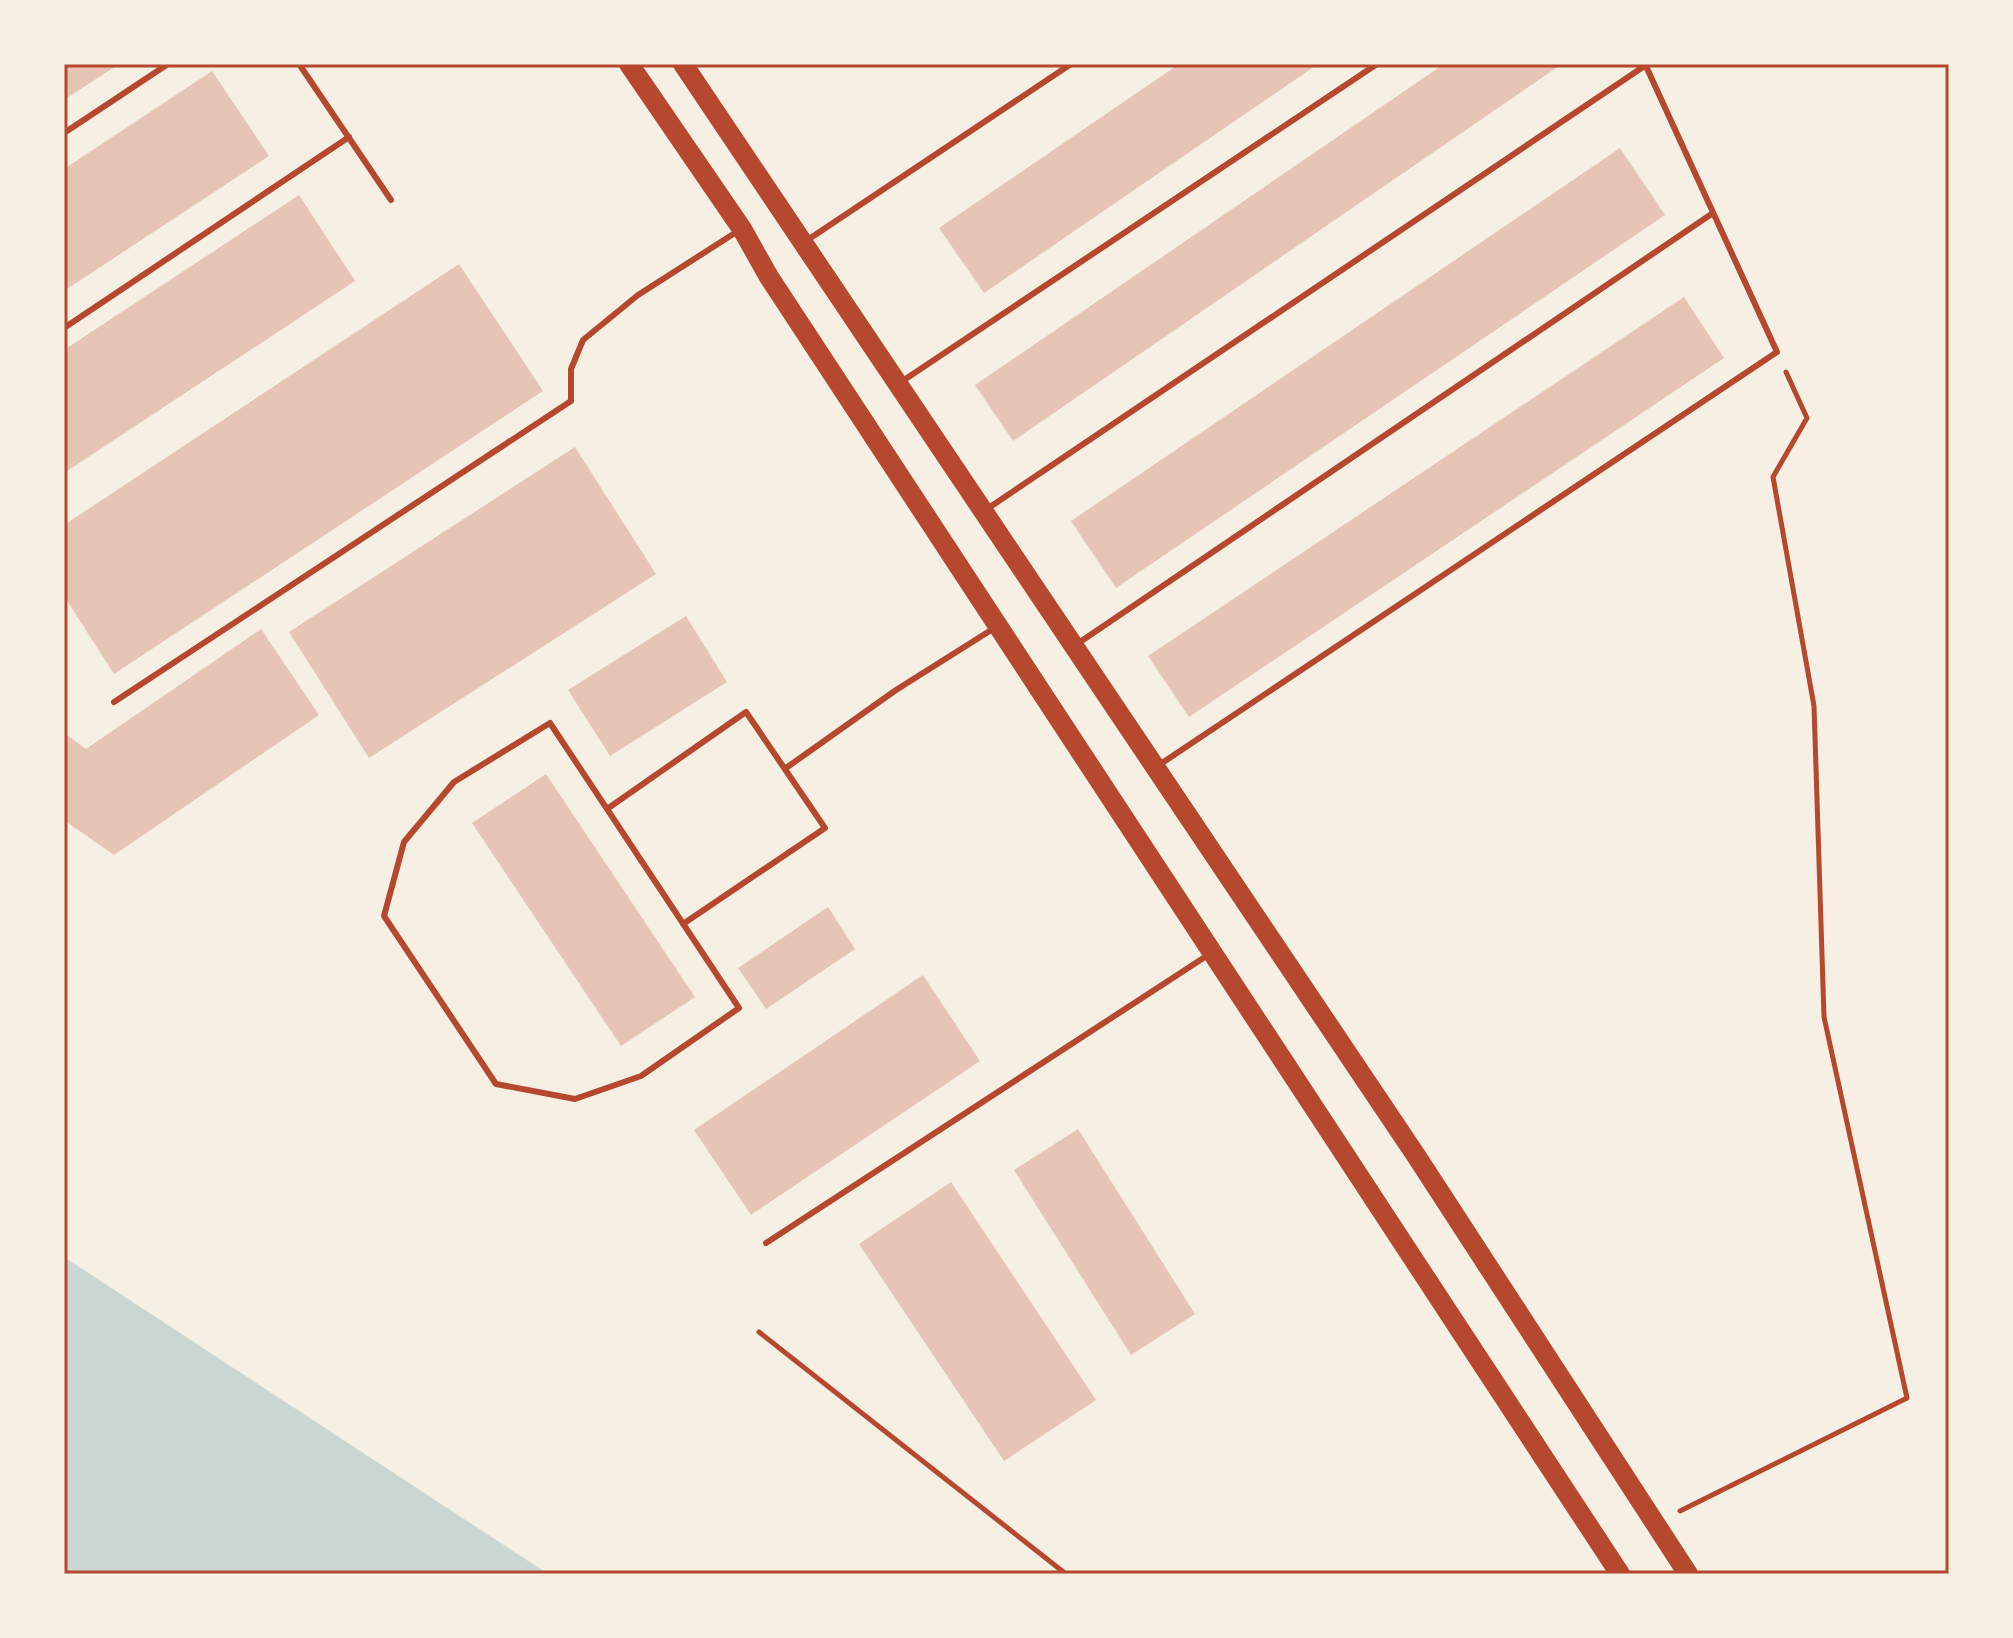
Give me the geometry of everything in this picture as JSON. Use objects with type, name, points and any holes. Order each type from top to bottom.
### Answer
[{"type":"main road","points":[[629,64],[742,229],[769,277],[1620,1574]]},
{"type":"main road","points":[[683,64],[1417,1157],[1688,1574]]},
{"type":"lane","points":[[64,133],[168,64]]},
{"type":"lane","points":[[299,64],[391,200]]},
{"type":"lane","points":[[803,243],[1071,64]]},
{"type":"lane","points":[[898,384],[1377,64]]},
{"type":"lane","points":[[984,511],[1646,65],[1777,352],[1155,767]]},
{"type":"lane","points":[[64,328],[349,137]]},
{"type":"lane","points":[[1074,646],[1713,213]]},
{"type":"lane","points":[[114,702],[571,401],[571,369],[583,340],[638,295],[742,229]]},
{"type":"lane","points":[[786,768],[896,690],[999,625]]},
{"type":"lane","points":[[607,809],[746,712],[786,768],[825,828],[683,924]]},
{"type":"lane","points":[[550,723],[683,924],[739,1008],[641,1076],[575,1099],[496,1084],[384,916],[404,842],[454,782],[550,723]]},
{"type":"lane","points":[[766,1243],[1212,952]]},
{"type":"path","points":[[1655,1523],[1907,1398],[1824,1017],[1814,706],[1773,477],[1807,418],[1777,352]]},
{"type":"path","points":[[759,1332],[1066,1574]]},
{"type":"shaded area","points":[[64,1257],[548,1574],[64,1574]]},
{"type":"building","points":[[64,64],[119,64],[64,100]]},
{"type":"building","points":[[1179,64],[1318,64],[984,293],[939,228]]},
{"type":"building","points":[[1444,64],[1562,64],[1013,441],[975,385]]},
{"type":"building","points":[[212,71],[269,156],[64,291],[64,169]]},
{"type":"building","points":[[1620,148],[1665,215],[1116,588],[1071,521]]},
{"type":"building","points":[[299,195],[355,281],[64,473],[64,350]]},
{"type":"building","points":[[459,264],[543,391],[114,674],[64,596],[64,525]]},
{"type":"building","points":[[1684,297],[1724,358],[1189,717],[1148,656]]},
{"type":"building","points":[[575,447],[656,574],[369,758],[289,632]]},
{"type":"building","points":[[686,616],[727,682],[610,756],[568,690]]},
{"type":"building","points":[[261,629],[319,715],[114,855],[64,820],[64,733],[86,749]]},
{"type":"building","points":[[546,774],[695,997],[621,1046],[472,823]]},
{"type":"building","points":[[828,907],[855,949],[766,1009],[738,968]]},
{"type":"building","points":[[923,975],[980,1061],[751,1215],[694,1130]]},
{"type":"building","points":[[1078,1129],[1195,1314],[1131,1355],[1014,1170]]},
{"type":"building","points":[[951,1182],[1096,1400],[1004,1461],[859,1244]]}]
